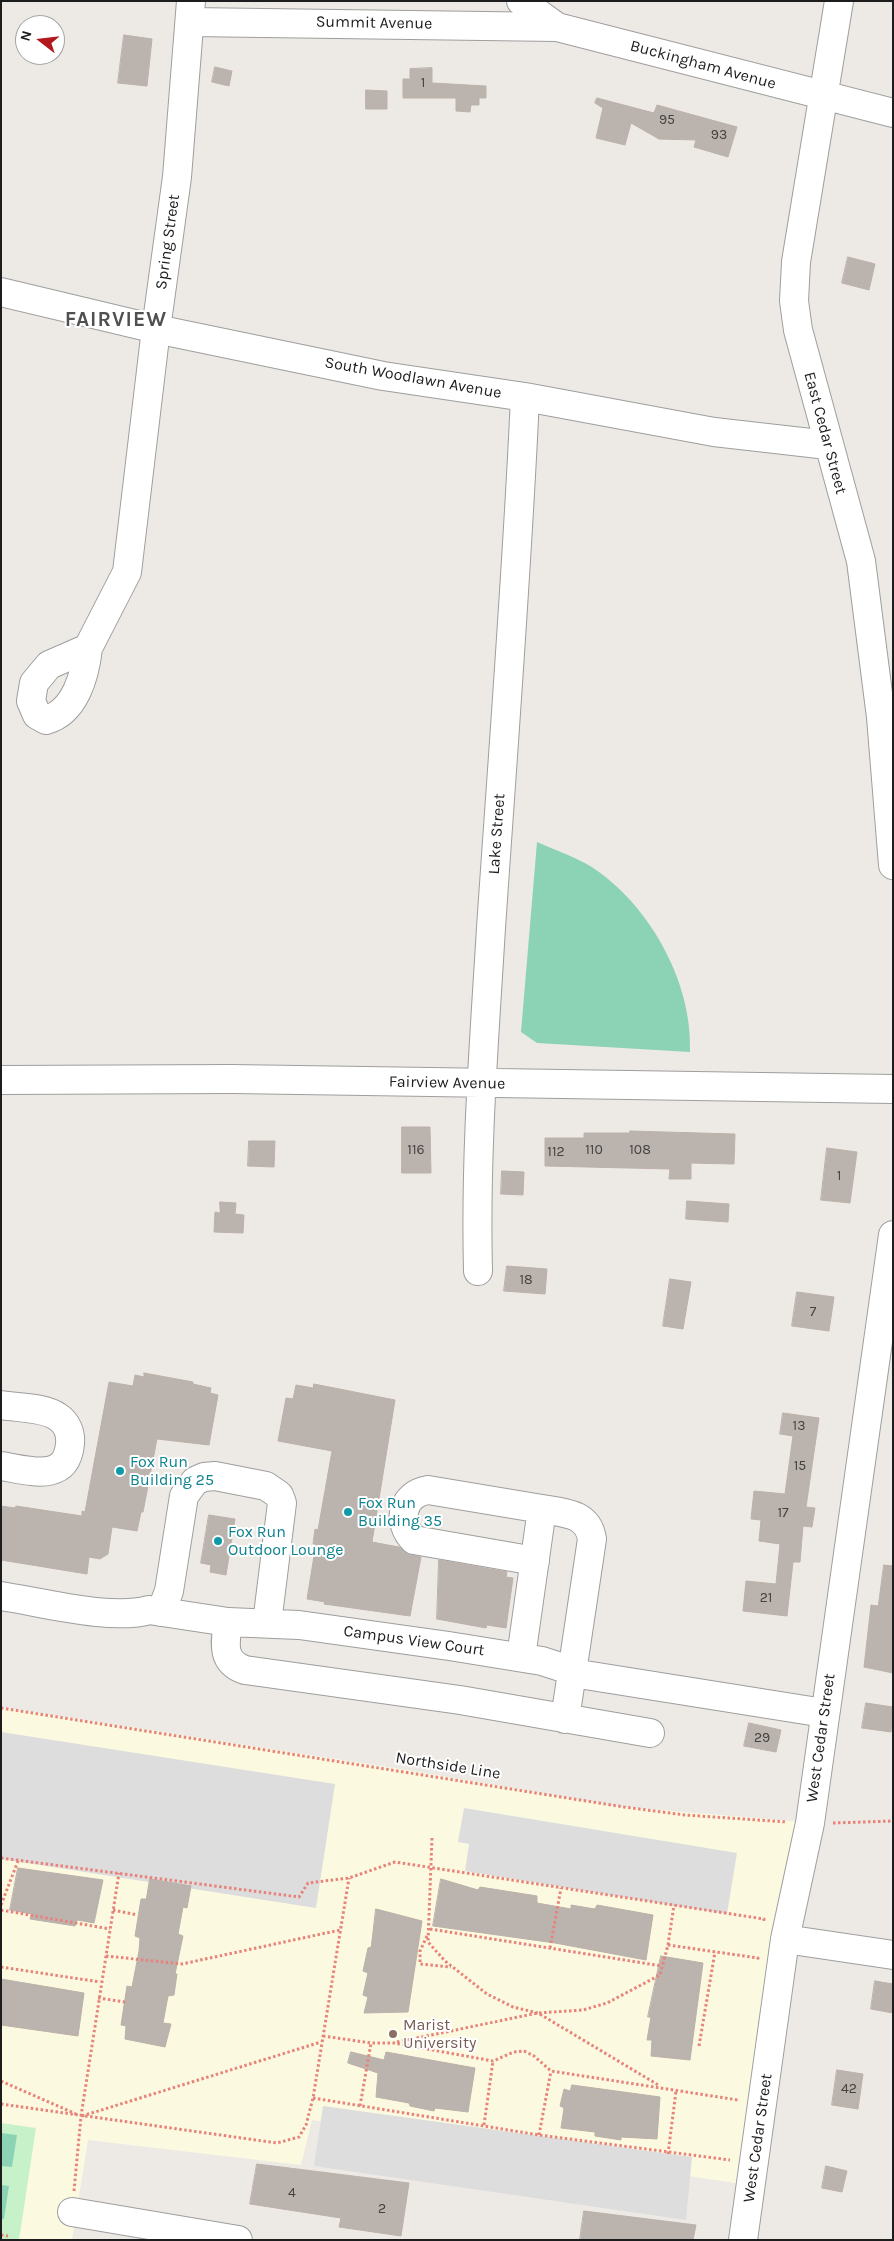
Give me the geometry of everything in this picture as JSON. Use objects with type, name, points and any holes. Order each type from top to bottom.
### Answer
[{"type":"street","name":"Buckingham Avenue","points":[[521,1],[557,27],[823,97],[893,113]]},
{"type":"street","name":"East Cedar Street","points":[[839,1],[796,262],[794,301],[798,330],[861,561],[881,717],[893,865]]},
{"type":"street","name":"Summit Avenue","points":[[191,11],[557,27]]},
{"type":"street","name":"Spring Street","points":[[88,648],[127,572],[156,329],[177,176],[191,11]]},
{"type":"street","name":"South Woodlawn Avenue","points":[[1,292],[156,329],[383,376],[525,397],[714,432],[828,445]]},
{"type":"street","name":"Lake Street","points":[[478,1271],[477,1202],[481,1084],[520,520],[525,397]]},
{"type":"street","name":"Fairview Avenue","points":[[1,1080],[232,1079],[893,1089]]},
{"type":"street","name":"West Cedar Street","points":[[743,2240],[774,1934],[810,1823],[824,1713],[893,1235]]},
{"type":"street","points":[[1,1405],[48,1412],[58,1416],[66,1424],[71,1438],[69,1452],[64,1463],[54,1470],[44,1472],[1,1466]]},
{"type":"street","points":[[161,1612],[169,1591],[184,1496],[195,1481],[204,1477],[215,1476],[266,1486],[279,1495],[282,1502],[267,1623]]},
{"type":"street","points":[[535,1562],[414,1540],[407,1532],[403,1523],[404,1513],[412,1497],[419,1491],[428,1490],[578,1516],[591,1529],[592,1539],[565,1719]]},
{"type":"street","points":[[521,1657],[542,1509]]},
{"type":"street","name":"Campus View Court","points":[[1,1596],[114,1614],[132,1614],[149,1610],[228,1622],[318,1627],[521,1657],[573,1670],[585,1675],[824,1713]]},
{"type":"street","points":[[228,1622],[224,1646],[226,1655],[231,1663],[245,1670],[460,1700],[650,1732]]},
{"type":"street","points":[[774,1934],[893,1955]]},
{"type":"street","points":[[72,2212],[230,2239]]},
{"type":"path","name":"Northside Line","points":[[1,1708],[685,1816],[810,1823],[893,1821]]},
{"type":"path","points":[[432,1838],[430,1929],[420,1951],[420,1964],[452,1967]]},
{"type":"path","points":[[1,1858],[299,1898],[308,1883],[349,1878],[395,1862],[764,1919],[774,1934]]},
{"type":"path","points":[[1,1905],[18,1861]]},
{"type":"path","points":[[72,2212],[81,2116],[100,1982],[119,1873]]},
{"type":"path","points":[[1,2104],[277,2143],[300,2137],[306,2125],[313,2098],[349,1878]]},
{"type":"path","points":[[550,1948],[561,1888]]},
{"type":"path","points":[[394,2043],[538,2014],[583,2010],[607,2003],[660,1975],[668,1945],[674,1906]]},
{"type":"path","points":[[1,1910],[110,1929]]},
{"type":"path","points":[[113,1910],[137,1915]]},
{"type":"path","points":[[430,1929],[662,1966]]},
{"type":"path","points":[[106,1956],[182,1964],[340,1930]]},
{"type":"path","points":[[428,1934],[428,1942],[452,1967],[487,1994],[513,2007],[538,2014],[663,2087]]},
{"type":"path","points":[[668,1945],[758,1958]]},
{"type":"path","points":[[756,1967],[759,1948]]},
{"type":"path","points":[[699,2046],[715,1952]]},
{"type":"path","points":[[1,1967],[100,1982]]},
{"type":"path","points":[[98,1998],[125,2002]]},
{"type":"path","points":[[323,2036],[371,2043],[394,2043],[493,2061],[514,2052],[524,2051],[534,2056],[551,2071],[738,2099],[737,2108]]},
{"type":"path","points":[[1,2081],[81,2116],[321,2042]]},
{"type":"path","points":[[360,2106],[371,2043]]},
{"type":"path","points":[[484,2125],[493,2061]]},
{"type":"path","points":[[540,2135],[551,2071]]},
{"type":"path","points":[[668,2154],[676,2090]]},
{"type":"path","points":[[313,2098],[540,2135],[668,2154],[730,2160]]},
{"type":"path","points":[[729,2170],[731,2152]]},
{"type":"path","points":[[1,2235],[8,2236]]},
{"type":"shaded area","name":"Marist University","points":[[1,1707],[406,1770],[624,1807],[815,1823],[762,2187],[312,2120],[301,2165],[88,2140],[72,2240],[1,2240]]},
{"type":"shaded area","points":[[1,1732],[335,1784],[316,1908],[1,1859]]},
{"type":"shaded area","points":[[464,1808],[737,1853],[727,1914],[465,1871],[469,1844],[458,1842]]},
{"type":"shaded area","points":[[323,2106],[692,2157],[686,2220],[314,2166]]},
{"type":"green space","points":[[537,842],[592,867],[619,888],[636,907],[666,952],[677,976],[685,1002],[690,1052],[537,1043],[521,1032]]},
{"type":"green space","points":[[1,2123],[36,2128],[19,2240],[1,2240]]},
{"type":"green space","points":[[1,2133],[17,2135],[12,2167],[1,2166]]},
{"type":"green space","points":[[1,2185],[9,2186],[4,2219],[1,2219]]},
{"type":"building","points":[[124,35],[152,39],[147,86],[118,83]]},
{"type":"building","points":[[215,67],[232,71],[229,86],[212,82]]},
{"type":"building","points":[[432,68],[432,83],[486,86],[486,98],[479,98],[479,105],[471,105],[470,112],[456,111],[456,98],[403,98],[403,79],[410,79],[410,69]]},
{"type":"building","points":[[366,90],[387,91],[387,109],[366,109]]},
{"type":"building","points":[[597,98],[654,113],[657,105],[737,127],[728,157],[694,147],[696,140],[659,139],[631,123],[625,145],[596,138],[603,108],[595,103]]},
{"type":"building","points":[[848,257],[875,264],[869,290],[842,283]]},
{"type":"building","points":[[402,1127],[430,1127],[431,1173],[402,1173]]},
{"type":"building","points":[[630,1131],[735,1134],[734,1164],[691,1163],[691,1179],[669,1179],[670,1169],[545,1166],[545,1138],[584,1138],[584,1133],[630,1133]]},
{"type":"building","points":[[249,1141],[275,1141],[274,1167],[248,1166]]},
{"type":"building","points":[[827,1148],[857,1152],[850,1203],[821,1200]]},
{"type":"building","points":[[502,1171],[524,1172],[523,1195],[501,1194]]},
{"type":"building","points":[[687,1201],[729,1204],[728,1222],[686,1219]]},
{"type":"building","points":[[220,1202],[236,1203],[235,1214],[244,1215],[243,1233],[214,1232],[215,1212],[220,1213]]},
{"type":"building","points":[[507,1266],[547,1269],[545,1294],[504,1291]]},
{"type":"building","points":[[670,1279],[691,1282],[683,1329],[663,1326]]},
{"type":"building","points":[[797,1292],[834,1297],[829,1331],[792,1326]]},
{"type":"building","name":"Fox Run Building 25","points":[[144,1373],[193,1382],[193,1384],[211,1388],[210,1393],[218,1395],[209,1445],[157,1439],[143,1512],[141,1512],[137,1531],[112,1527],[108,1554],[100,1559],[89,1557],[87,1574],[1,1560],[1,1506],[15,1508],[16,1506],[82,1516],[82,1511],[85,1512],[109,1382],[133,1386],[135,1375],[144,1377]]},
{"type":"building","name":"Fox Run Building 35","points":[[314,1384],[395,1400],[372,1542],[399,1547],[411,1555],[421,1557],[410,1616],[324,1604],[325,1602],[307,1599],[316,1544],[313,1544],[315,1529],[318,1530],[332,1451],[278,1441],[286,1398],[293,1399],[296,1385],[313,1388]]},
{"type":"building","points":[[783,1413],[819,1418],[806,1507],[815,1508],[812,1527],[803,1526],[800,1562],[793,1562],[787,1616],[743,1611],[746,1581],[776,1584],[780,1544],[759,1541],[761,1520],[751,1519],[754,1491],[785,1494],[793,1436],[780,1434]]},
{"type":"building","name":"Fox Run Outdoor Lounge","points":[[209,1515],[235,1519],[226,1575],[210,1572],[211,1565],[201,1563]]},
{"type":"building","points":[[439,1560],[507,1572],[506,1577],[513,1578],[506,1628],[487,1625],[486,1628],[437,1619]]},
{"type":"building","points":[[884,1565],[893,1566],[893,1673],[864,1667],[871,1605],[878,1606]]},
{"type":"building","points":[[866,1703],[893,1707],[891,1732],[862,1728]]},
{"type":"building","points":[[749,1723],[781,1730],[776,1752],[744,1746]]},
{"type":"building","points":[[18,1868],[103,1880],[94,1923],[77,1920],[75,1926],[30,1919],[32,1914],[10,1910]]},
{"type":"building","points":[[150,1879],[191,1886],[187,1908],[183,1907],[178,1934],[183,1936],[175,1974],[177,1974],[174,1995],[168,1996],[163,2023],[171,2024],[165,2047],[125,2039],[126,2026],[121,2025],[127,1986],[132,1987],[139,1951],[140,1938],[135,1936],[141,1899],[146,1899]]},
{"type":"building","points":[[441,1879],[478,1890],[480,1887],[537,1896],[537,1903],[571,1909],[571,1905],[595,1909],[597,1905],[653,1915],[646,1960],[555,1943],[433,1926]]},
{"type":"building","points":[[376,1909],[422,1921],[408,2012],[364,2013],[368,1997],[363,1995],[368,1973],[363,1971],[368,1948],[371,1947]]},
{"type":"building","points":[[661,1956],[703,1963],[690,2060],[651,2056],[652,2040],[647,2040],[651,2017],[648,2017]]},
{"type":"building","points":[[1,1979],[84,1993],[78,2036],[1,2025]]},
{"type":"building","points":[[875,1981],[893,1984],[893,2013],[871,2009]]},
{"type":"building","points":[[351,2052],[384,2060],[386,2052],[475,2068],[468,2112],[435,2108],[434,2111],[410,2106],[409,2103],[376,2097],[378,2073],[348,2063]]},
{"type":"building","points":[[837,2070],[863,2074],[858,2109],[832,2105]]},
{"type":"building","points":[[572,2085],[660,2097],[657,2139],[621,2137],[621,2140],[595,2136],[595,2132],[561,2128],[564,2108],[560,2106],[564,2089],[570,2091]]},
{"type":"building","points":[[257,2164],[409,2183],[401,2236],[339,2227],[341,2218],[250,2204]]},
{"type":"building","points":[[826,2166],[847,2171],[842,2192],[822,2188]]},
{"type":"building","points":[[584,2211],[696,2225],[693,2240],[580,2240]]},
{"type":"place","name":"Fox Run Building 25","points":[[120,1471]]},
{"type":"place","name":"Fox Run Building 35","points":[[348,1512]]},
{"type":"place","name":"Fox Run Outdoor Lounge","points":[[218,1541]]},
{"type":"place","name":"Marist University","points":[[393,2034]]},
{"type":"district","name":"FAIRVIEW","points":[[116,320]]}]
